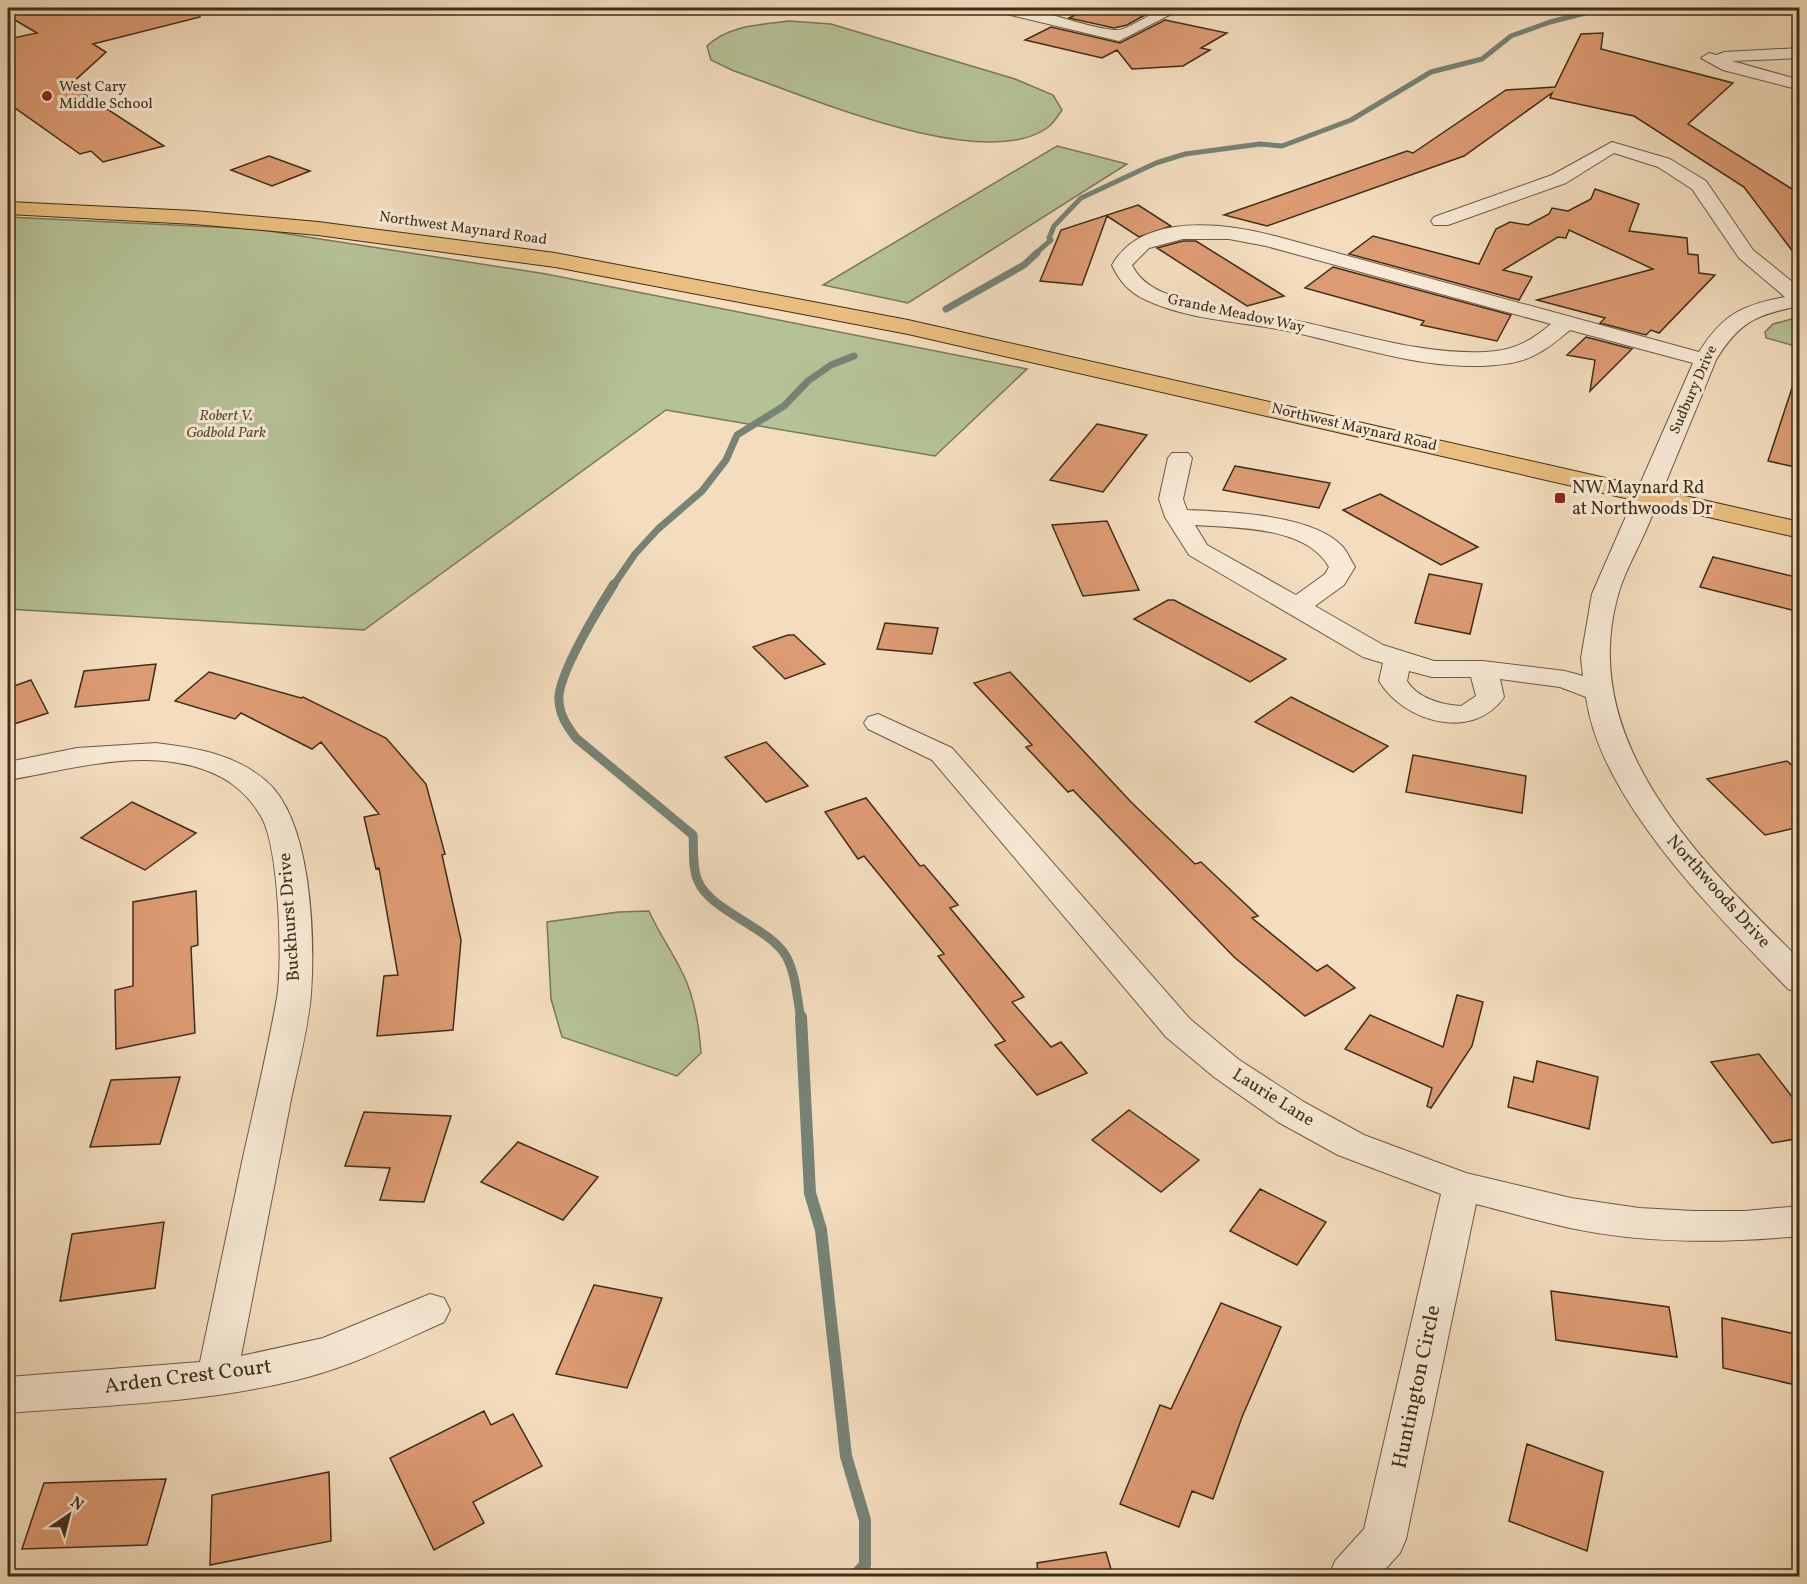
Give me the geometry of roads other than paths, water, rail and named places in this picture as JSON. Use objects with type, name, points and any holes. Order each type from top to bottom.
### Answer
[{"type":"main road","name":"Northwest Maynard Road","points":[[8,192],[182,200],[345,214],[588,246],[829,302],[908,327]]},
{"type":"main road","name":"Northwest Maynard Road","points":[[8,208],[216,219],[447,244],[558,260],[812,313],[908,327],[1800,530]]},
{"type":"street","points":[[999,8],[1119,36],[1175,8]]},
{"type":"street","points":[[1800,53],[1709,58],[1729,66],[1800,85]]},
{"type":"street","points":[[1441,221],[1558,179],[1612,147],[1664,163],[1700,185],[1746,254],[1800,299]]},
{"type":"street","name":"Grande Meadow Way","points":[[1566,322],[1534,347],[1512,356],[1467,357],[1426,353],[1171,302],[1136,285],[1129,279],[1122,265],[1131,251],[1159,237],[1192,232],[1228,233],[1268,240],[1705,360]]},
{"type":"street","name":"Sudbury Drive","points":[[1648,494],[1705,360],[1725,328],[1739,317],[1769,306],[1800,299]]},
{"type":"street","points":[[1180,458],[1171,499],[1176,517],[1198,550],[1373,651],[1432,669],[1486,680],[1597,691]]},
{"type":"street","name":"Northwoods Drive","points":[[1648,494],[1602,602],[1598,623],[1597,691],[1619,752],[1640,796],[1659,826],[1704,883],[1800,981]]},
{"type":"street","points":[[1176,517],[1240,520],[1307,536],[1324,544],[1340,556],[1342,567],[1335,579],[1297,606]]},
{"type":"street","points":[[1397,659],[1393,681],[1401,693],[1431,709],[1451,714],[1466,714],[1480,708],[1490,697],[1486,680]]},
{"type":"street","name":"Laurie Lane","points":[[878,723],[942,754],[1178,1029],[1226,1068],[1291,1112],[1351,1145],[1461,1186],[1571,1213],[1639,1223],[1745,1226],[1800,1221]]},
{"type":"street","name":"Buckhurst Drive","points":[[8,771],[72,756],[107,752],[145,752],[193,758],[232,773],[258,789],[279,820],[287,856],[296,972],[294,996],[217,1377]]},
{"type":"street","name":"Huntington Circle","points":[[1351,1576],[1384,1539],[1461,1186]]},
{"type":"street","name":"Arden Crest Court","points":[[8,1395],[217,1377],[307,1360],[350,1346],[430,1310]]},
{"type":"waterway","points":[[1035,254],[1051,240],[1049,238],[1054,226],[1081,198],[1156,163],[1185,154],[1260,144],[1282,146],[1351,120],[1431,72],[1482,59],[1511,36],[1550,22],[1605,8]]},
{"type":"waterway","points":[[946,309],[1024,265],[1037,253]]},
{"type":"waterway","points":[[613,586],[635,554],[658,529],[702,491],[726,460],[737,435],[784,406],[808,381],[831,365],[854,356]]},
{"type":"waterway","points":[[614,584],[580,642],[564,676],[559,701],[562,716],[576,738],[693,835],[694,865],[698,881],[714,901],[767,936],[786,956],[794,979],[801,1019]]},
{"type":"waterway","points":[[801,1017],[810,1193],[821,1230],[846,1456],[865,1520],[865,1565],[854,1576]]},
{"type":"place","name":"West Cary Middle School","points":[[47,96]]},
{"type":"place","name":"NW Maynard Rd at Northwoods Dr","points":[[1560,498]]},
{"type":"park label","name":"Robert V. Godbold Park","points":[[226,424]]}]
